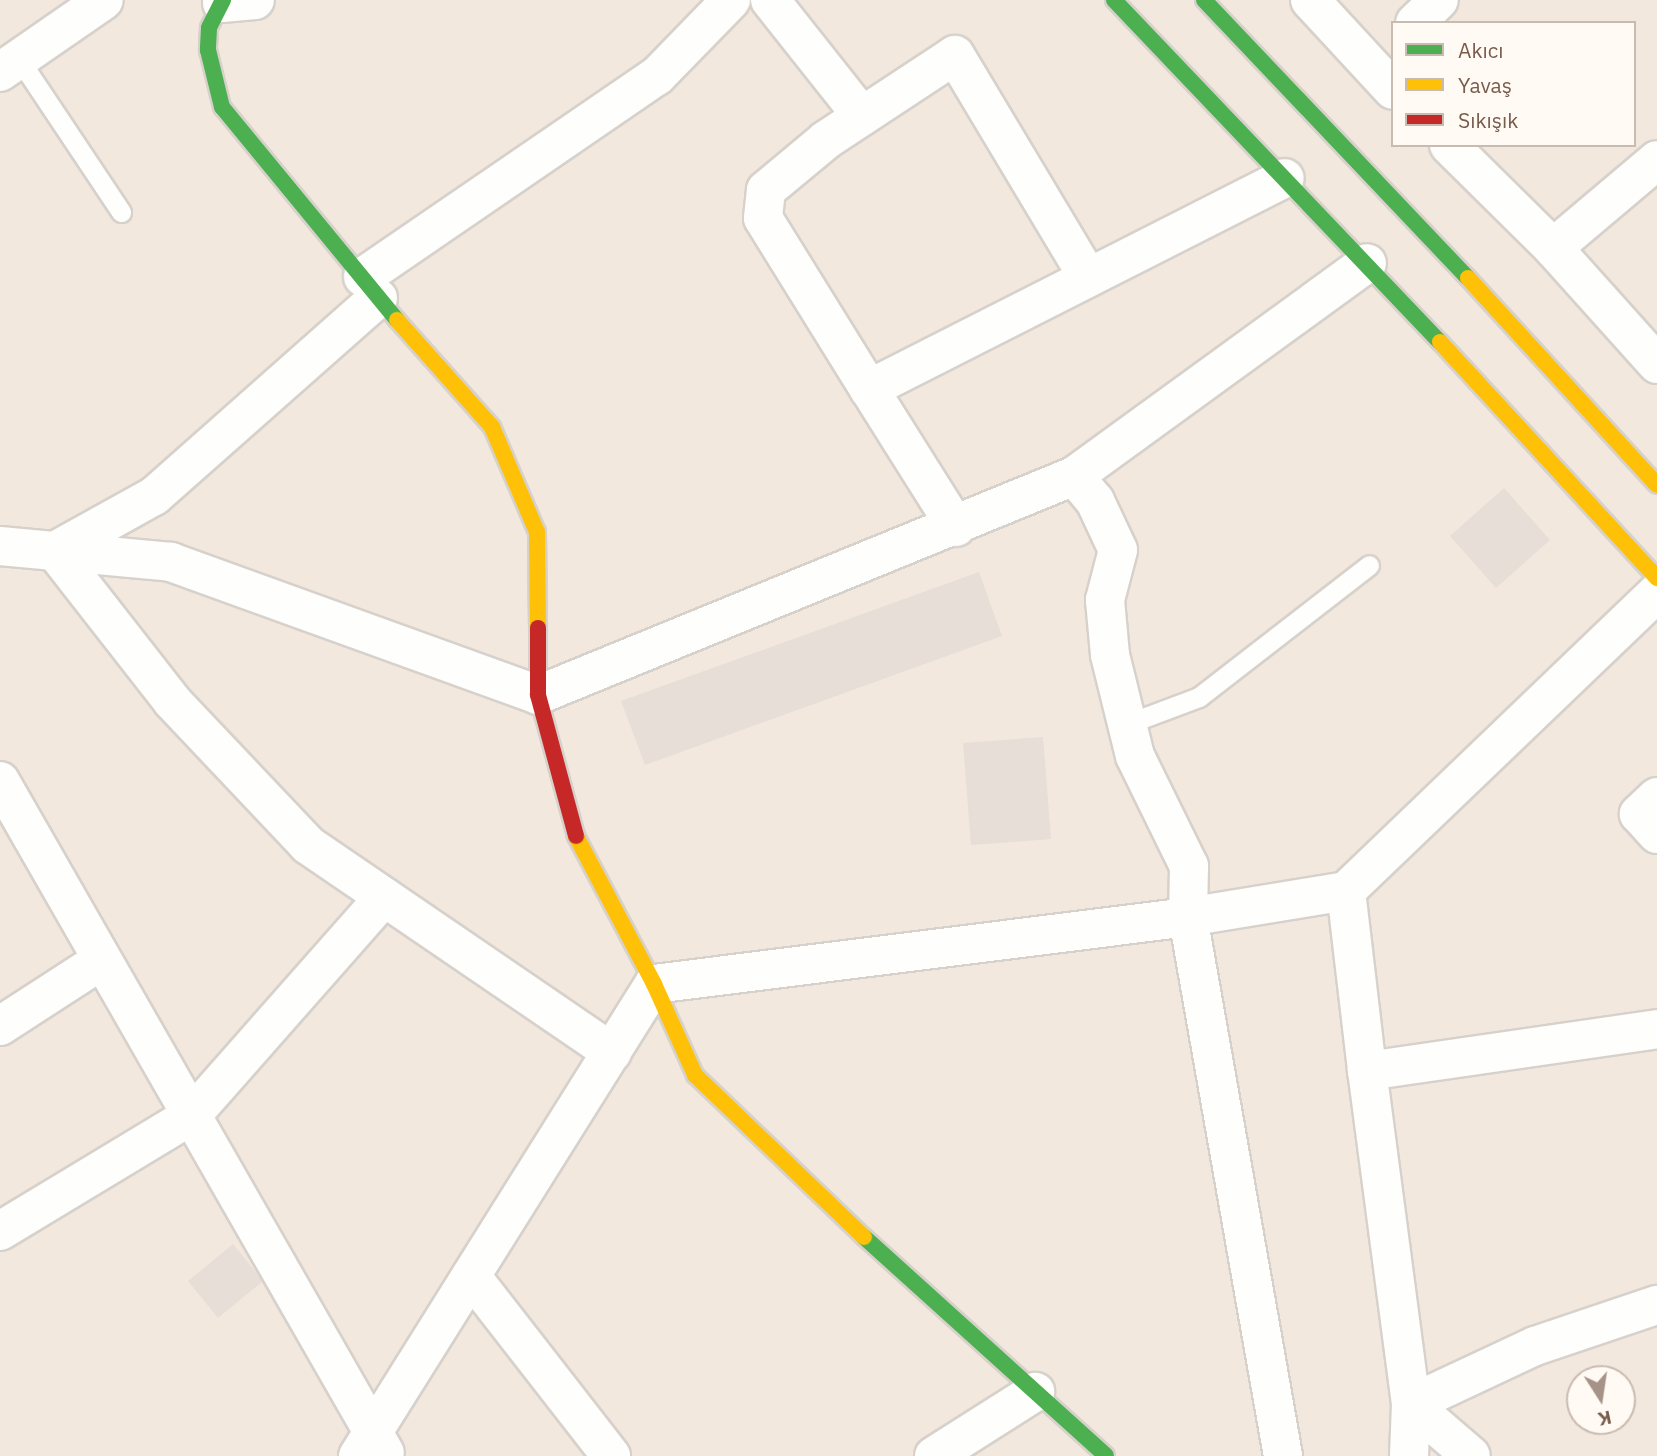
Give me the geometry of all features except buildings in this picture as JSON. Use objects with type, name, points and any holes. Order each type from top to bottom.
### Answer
[{"type":"street","points":[[9,66],[104,0]]},
{"type":"street","points":[[55,551],[154,496],[371,288],[657,76],[731,0]]},
{"type":"street","points":[[770,0],[863,116]]},
{"type":"street","points":[[1114,0],[1367,262],[1657,578]]},
{"type":"street","points":[[1204,0],[1531,344],[1657,485]]},
{"type":"street","points":[[1310,0],[1385,66]]},
{"type":"street","points":[[1417,21],[1440,0]]},
{"type":"street","points":[[234,1],[209,28],[208,51],[213,85],[222,107],[371,288],[492,427],[537,532],[538,695],[577,839],[654,984],[695,1074],[840,1216],[1106,1456]]},
{"type":"street","points":[[956,527],[763,218],[766,190],[826,140],[955,55],[1088,277]]},
{"type":"street","points":[[1451,147],[1553,248],[1657,364]]},
{"type":"street","points":[[1553,248],[1657,160]]},
{"type":"street","points":[[869,389],[1285,178]]},
{"type":"street","points":[[3,543],[55,551],[171,562],[538,695],[956,527],[1074,476],[1367,262]]},
{"type":"street","points":[[1074,476],[1095,501],[1118,550],[1105,600],[1105,625],[1126,724],[1152,795],[1180,840],[1189,866],[1188,917],[1283,1456]]},
{"type":"street","points":[[55,551],[172,701],[308,845],[612,1052]]},
{"type":"street","points":[[654,984],[1188,917],[1346,891],[1657,593]]},
{"type":"street","points":[[0,781],[191,1116],[372,1449]]},
{"type":"street","points":[[1657,797],[1639,814],[1657,834]]},
{"type":"street","points":[[1346,891],[1411,1404],[1409,1456]]},
{"type":"street","points":[[0,1231],[191,1116],[384,897]]},
{"type":"street","points":[[0,1026],[102,960]]},
{"type":"street","points":[[372,1449],[471,1276],[654,984]]},
{"type":"street","points":[[1367,1071],[1657,1029]]},
{"type":"street","points":[[471,1276],[611,1456]]},
{"type":"street","points":[[1411,1404],[1535,1346],[1657,1306]]},
{"type":"street","points":[[934,1456],[1035,1391]]},
{"type":"street","points":[[1411,1404],[1471,1456]]},
{"type":"lane","points":[[9,66],[121,212]]},
{"type":"lane","points":[[1126,724],[1199,697],[1369,565]]},
{"type":"shaded area","points":[[0,0],[1657,0],[1657,1456],[0,1456]]},
{"type":"traffic: fast","points":[[223,0],[209,28],[208,50],[222,107],[397,320]]},
{"type":"traffic: fast","points":[[1114,0],[1440,342]]},
{"type":"traffic: fast","points":[[1204,0],[1468,278]]},
{"type":"traffic: fast","points":[[864,1237],[1106,1456]]},
{"type":"traffic: slow","points":[[1468,278],[1657,485]]},
{"type":"traffic: slow","points":[[397,320],[492,427],[537,532],[538,628]]},
{"type":"traffic: slow","points":[[1440,342],[1657,578]]},
{"type":"traffic: slow","points":[[576,836],[654,984],[695,1075],[864,1237]]},
{"type":"traffic: jam","points":[[538,628],[538,695],[576,836]]}]
